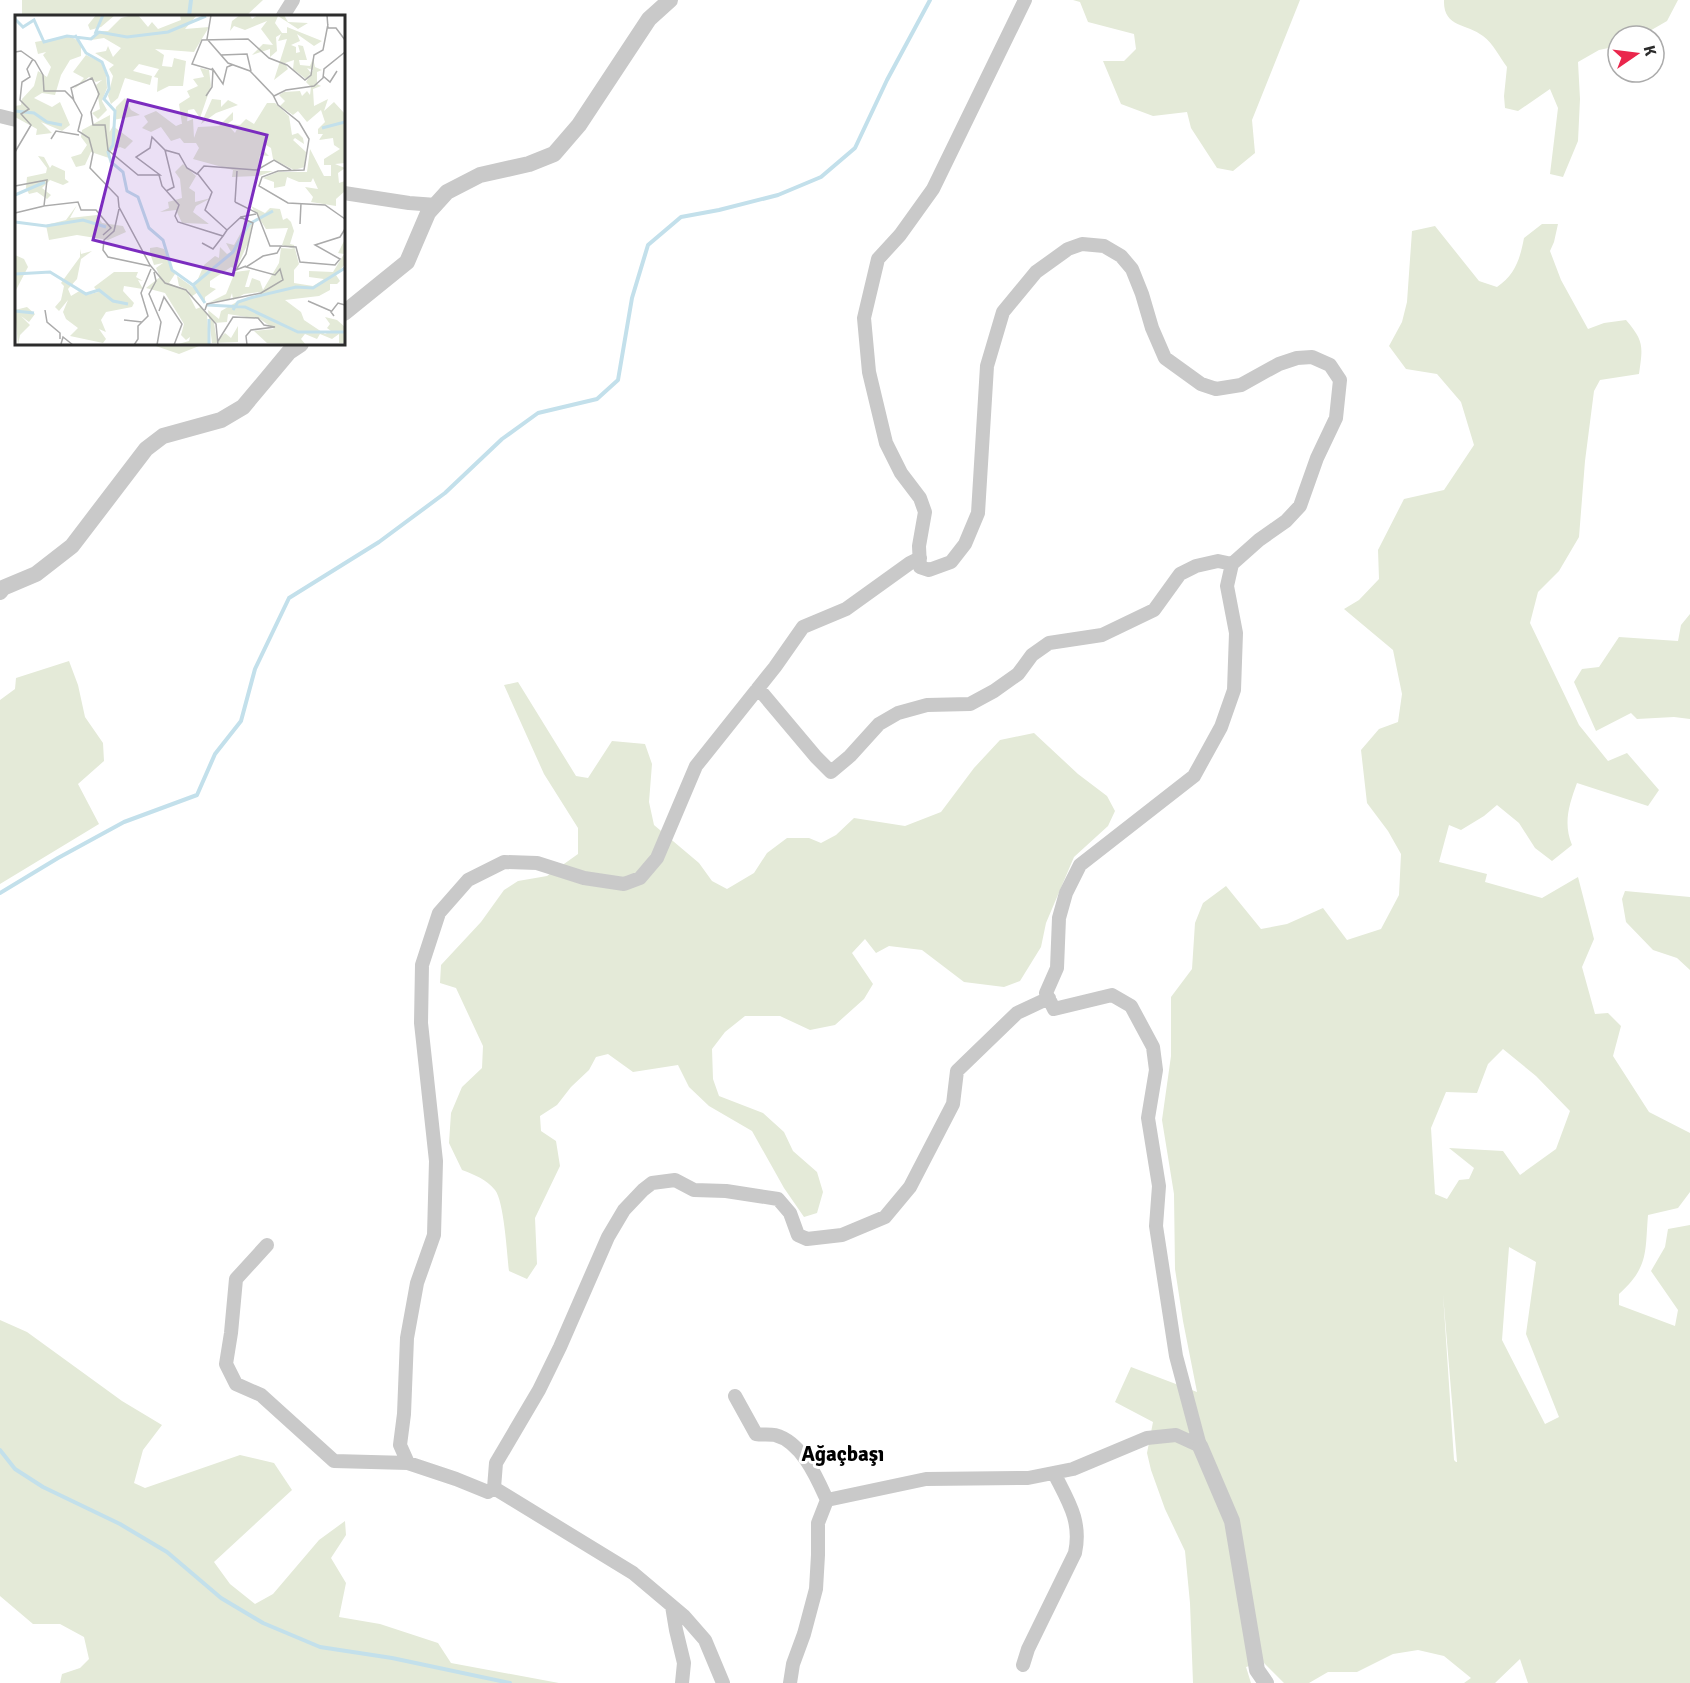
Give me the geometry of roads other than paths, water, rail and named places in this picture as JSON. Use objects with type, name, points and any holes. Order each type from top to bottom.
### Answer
[{"type":"street","points":[[284,15],[293,0]]},
{"type":"street","points":[[345,312],[407,262],[428,213],[447,192],[480,175],[529,164],[554,154],[579,125],[649,19],[670,0]]},
{"type":"street","points":[[1025,0],[933,189],[900,235],[878,259],[864,318],[869,372],[885,443],[901,473],[920,498],[925,512],[919,546],[920,567],[929,570],[951,562],[965,544],[978,513],[987,366],[1003,312],[1036,272],[1068,249],[1082,244],[1104,246],[1121,256],[1132,269],[1165,358],[1201,384],[1216,389],[1241,385],[1279,364],[1297,358],[1312,357],[1330,365],[1340,380],[1336,418],[1317,458],[1300,506],[1286,521],[1259,540],[1233,564],[1227,586],[1236,633],[1234,690],[1221,727],[1194,776],[1080,865],[1065,892],[1059,918],[1057,968],[1046,993],[1054,1009],[1112,995],[1131,1006],[1154,1047],[1156,1070],[1148,1118],[1159,1186],[1156,1226],[1176,1356],[1200,1446],[1232,1521],[1257,1670],[1266,1683]]},
{"type":"street","points":[[0,116],[15,120]]},
{"type":"street","points":[[345,193],[436,205]]},
{"type":"street","points":[[0,592],[3,588],[36,574],[72,546],[146,449],[163,436],[221,420],[243,407],[290,352],[300,345]]},
{"type":"street","points":[[408,1463],[400,1445],[404,1414],[407,1338],[417,1283],[434,1235],[436,1161],[421,1023],[422,965],[439,913],[468,880],[504,862],[537,863],[584,878],[624,884],[640,878],[657,858],[696,766],[803,627],[846,609],[910,562],[920,558]]},
{"type":"street","points":[[758,688],[831,772],[850,756],[879,724],[898,712],[927,705],[970,704],[1018,674],[1032,655],[1049,643],[1102,634],[1154,610],[1180,574],[1196,566],[1218,561],[1233,564]]},
{"type":"street","points":[[494,1488],[496,1463],[547,1373],[608,1237],[624,1210],[643,1190],[652,1183],[675,1180],[694,1190],[726,1191],[778,1199],[790,1213],[798,1235],[807,1239],[842,1234],[885,1218],[910,1187],[953,1104],[957,1071],[1017,1013],[1049,998]]},
{"type":"street","points":[[267,1245],[236,1279],[226,1364],[236,1384],[261,1395],[334,1461],[408,1463],[488,1492],[494,1488]]},
{"type":"street","points":[[735,1396],[756,1434],[775,1435],[789,1442],[812,1467],[827,1500],[818,1523],[816,1589],[793,1664],[790,1683]]},
{"type":"street","points":[[827,1500],[926,1479],[1028,1478],[1054,1473],[1073,1469],[1147,1438],[1176,1435],[1200,1446]]},
{"type":"street","points":[[1023,1665],[1028,1649],[1075,1553],[1079,1536],[1074,1514],[1054,1473]]},
{"type":"street","points":[[494,1488],[633,1573],[684,1616],[705,1640],[723,1683]]},
{"type":"street","points":[[672,1606],[684,1663],[682,1683]]},
{"type":"waterway","points":[[189,15],[191,0]]},
{"type":"waterway","points":[[0,893],[124,822],[197,795],[215,754],[241,721],[255,669],[289,598],[379,542],[445,493],[502,439],[538,413],[597,399],[618,380],[632,298],[648,245],[681,217],[778,195],[821,177],[855,148],[887,80],[930,0]]},
{"type":"waterway","points":[[0,1450],[15,1469],[43,1487],[120,1524],[167,1552],[221,1598],[263,1623],[320,1647],[392,1658],[510,1683]]},
{"type":"district","name":"Ağaçbaşı","points":[[843,1454]]}]
